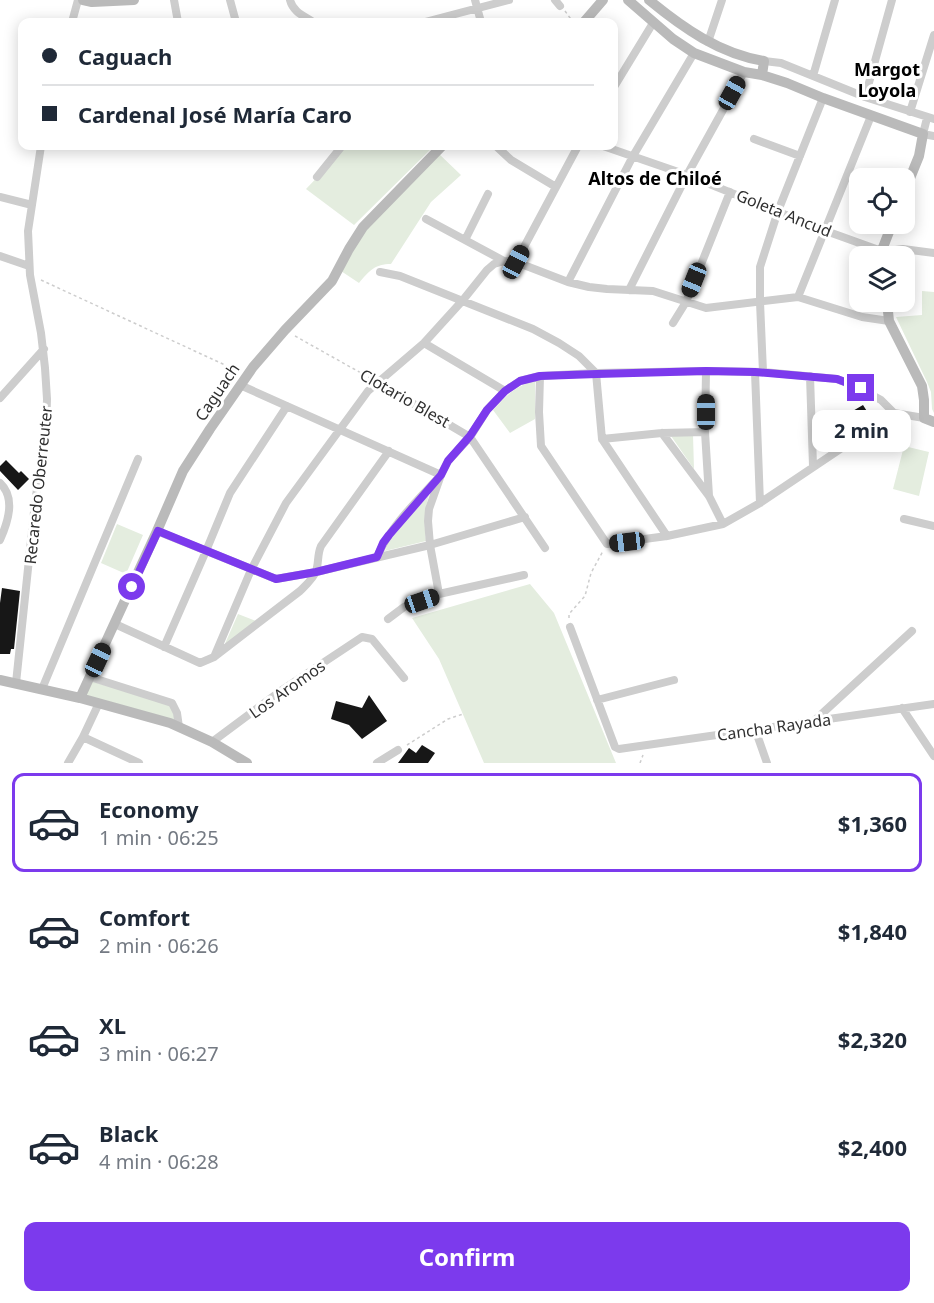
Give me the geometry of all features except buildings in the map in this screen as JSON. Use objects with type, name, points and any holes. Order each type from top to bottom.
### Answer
[{"type":"street","points":[[73,18],[78,0]]},
{"type":"street","points":[[83,0],[92,2],[135,0]]},
{"type":"street","points":[[174,0],[177,18]]},
{"type":"street","points":[[230,0],[235,18]]},
{"type":"street","points":[[290,0],[291,6],[307,18]]},
{"type":"street","points":[[436,18],[476,4],[509,0]]},
{"type":"street","points":[[587,18],[603,0]]},
{"type":"street","points":[[628,0],[653,23],[694,53],[744,72],[787,83],[929,135]]},
{"type":"street","points":[[649,0],[661,5],[672,20],[708,42],[735,54],[781,63],[865,97],[930,118],[929,135],[915,168]]},
{"type":"street","points":[[708,42],[722,0]]},
{"type":"street","points":[[813,76],[835,0]]},
{"type":"street","points":[[865,97],[892,0]]},
{"type":"street","points":[[618,80],[653,23]]},
{"type":"street","points":[[910,112],[934,34]]},
{"type":"street","points":[[568,282],[633,156],[694,53]]},
{"type":"street","points":[[762,75],[764,61]]},
{"type":"street","points":[[629,290],[687,175],[744,72]]},
{"type":"street","points":[[760,503],[760,267],[778,211],[823,98]]},
{"type":"street","points":[[798,297],[872,116]]},
{"type":"street","points":[[754,139],[800,156]]},
{"type":"street","name":"Recaredo Oberreuter","points":[[16,683],[35,502],[46,432],[44,349],[30,275],[28,231],[40,150]]},
{"type":"street","points":[[316,177],[339,150]]},
{"type":"street","name":"Caguach","points":[[80,698],[158,531],[183,471],[244,380],[285,330],[332,281],[363,227],[438,150]]},
{"type":"street","points":[[501,150],[556,187]]},
{"type":"street","points":[[516,262],[576,150]]},
{"type":"street","name":"Goleta Ancud","points":[[615,150],[687,175],[864,246]]},
{"type":"street","points":[[673,323],[686,302],[730,192]]},
{"type":"street","points":[[465,240],[488,194]]},
{"type":"street","points":[[0,196],[32,205]]},
{"type":"street","points":[[426,219],[504,261]]},
{"type":"street","name":"Goleta Ancud","points":[[915,251],[934,253]]},
{"type":"street","points":[[0,256],[29,266]]},
{"type":"street","points":[[214,657],[251,570],[286,503],[368,391],[424,343],[494,264],[504,261],[516,262],[568,282],[589,287],[653,291],[706,308],[798,297],[862,317],[889,321]]},
{"type":"street","points":[[380,272],[400,276],[532,329],[579,356],[597,374],[602,439],[667,536]]},
{"type":"street","points":[[439,594],[428,521],[429,509],[441,475],[448,461],[470,436],[487,410],[505,391],[520,381],[540,376],[706,371],[810,376],[837,379],[861,388],[881,400],[894,413],[929,420],[922,386],[889,321],[888,312]]},
{"type":"street","points":[[424,343],[505,391]]},
{"type":"street","points":[[0,398],[44,349]]},
{"type":"street","points":[[706,371],[705,432],[708,496]]},
{"type":"street","points":[[540,376],[541,446],[607,544],[667,536],[723,524],[760,503],[894,413]]},
{"type":"street","points":[[810,376],[813,466]]},
{"type":"street","points":[[244,380],[287,406],[441,475]]},
{"type":"street","name":"Clotario Blest","points":[[378,383],[470,436],[545,548]]},
{"type":"street","points":[[164,647],[230,493],[287,406]]},
{"type":"street","points":[[602,439],[662,433],[705,432]]},
{"type":"street","points":[[662,433],[708,496],[723,524]]},
{"type":"street","points":[[115,624],[200,663],[214,657],[300,591],[316,572],[317,556],[321,546],[389,451]]},
{"type":"street","points":[[42,689],[138,459]]},
{"type":"street","points":[[377,557],[389,535],[441,475]]},
{"type":"street","points":[[0,483],[6,489],[9,498],[5,528],[0,540]]},
{"type":"street","points":[[158,531],[276,579],[430,545],[525,517]]},
{"type":"street","points":[[904,519],[934,526]]},
{"type":"street","points":[[388,619],[404,607],[439,594],[524,574]]},
{"type":"street","points":[[570,627],[597,700],[674,680]]},
{"type":"street","points":[[814,721],[912,631]]},
{"type":"street","name":"Los Aromos","points":[[212,742],[282,690],[362,637],[372,639],[404,678]]},
{"type":"street","points":[[90,677],[172,703],[177,713],[179,727]]},
{"type":"street","points":[[0,680],[80,698],[179,727],[212,742],[247,763]]},
{"type":"street","name":"Cancha Rayada","points":[[597,700],[615,747],[624,749],[934,704]]},
{"type":"street","points":[[68,763],[99,703]]},
{"type":"street","points":[[902,708],[934,756]]},
{"type":"street","points":[[755,729],[767,763]]},
{"type":"street","points":[[83,737],[126,761],[139,763]]},
{"type":"street","points":[[377,763],[398,750]]},
{"type":"path","points":[[558,3],[571,18]]},
{"type":"path","points":[[30,275],[244,380]]},
{"type":"path","name":"Clotario Blest","points":[[285,330],[378,383]]},
{"type":"path","points":[[570,627],[569,614],[585,596],[591,573],[607,544]]},
{"type":"path","points":[[398,750],[448,720],[463,714]]},
{"type":"shaded area","points":[[343,150],[430,150],[354,225],[306,189]]},
{"type":"shaded area","points":[[437,152],[461,175],[431,202],[391,264],[373,269],[359,283],[338,269],[349,249]]},
{"type":"shaded area","points":[[922,291],[934,292],[934,413],[931,392],[896,317],[922,315]]},
{"type":"shaded area","points":[[535,381],[535,419],[510,433],[493,410],[512,392]]},
{"type":"shaded area","points":[[693,435],[694,469],[671,436]]},
{"type":"shaded area","points":[[904,446],[929,452],[919,496],[893,489]]},
{"type":"shaded area","points":[[429,495],[425,518],[426,541],[385,551],[399,529]]},
{"type":"shaded area","points":[[117,524],[143,535],[126,574],[101,563]]},
{"type":"shaded area","points":[[530,584],[554,613],[616,763],[484,763],[439,659],[412,618]]},
{"type":"shaded area","points":[[238,614],[256,621],[224,646]]},
{"type":"shaded area","points":[[91,681],[169,705],[176,722],[84,697]]},
{"type":"district","name":"Margot Loyola","points":[[887,80]]},
{"type":"district","name":"Altos de Chiloé","points":[[655,179]]},
{"type":"route","points":[[132,587],[158,531],[276,579],[377,557],[383,543],[441,475],[448,461],[470,436],[487,410],[505,391],[520,381],[540,376],[706,371],[755,372],[837,379],[861,388]]}]
